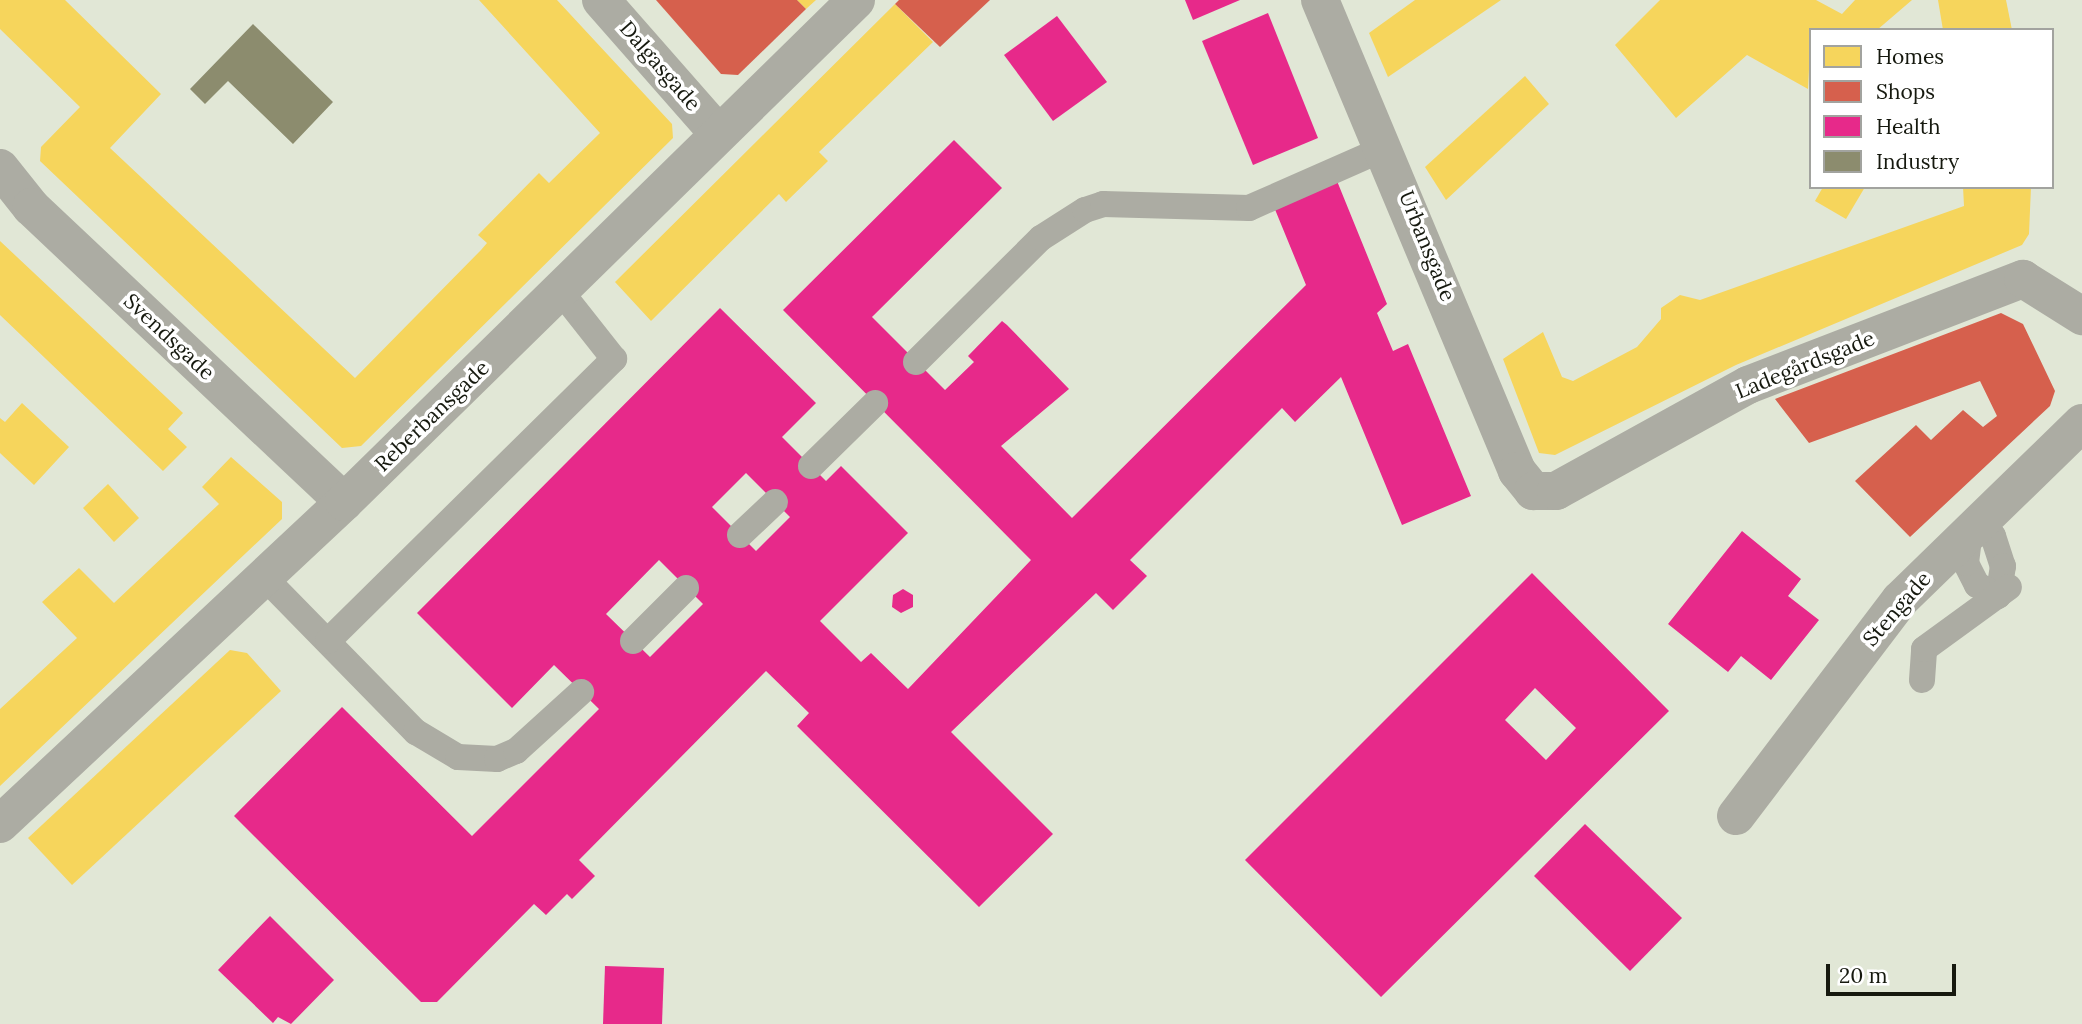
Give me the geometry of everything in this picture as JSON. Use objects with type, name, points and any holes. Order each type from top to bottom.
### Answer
[{"type":"street","name":"Dalgasgade","points":[[601,0],[718,133]]},
{"type":"street","name":"Reberbansgade","points":[[0,824],[344,502],[856,0]]},
{"type":"street","name":"Urbansgade","points":[[1320,0],[1387,147],[1517,471],[1533,491]]},
{"type":"street","name":"Svendsgade","points":[[0,167],[31,208],[344,502]]},
{"type":"street","name":"Ladegårdsgade","points":[[1533,491],[1556,491],[1748,385],[2023,279],[2082,316]]},
{"type":"street","name":"Stengade","points":[[1736,816],[1900,600],[2082,423]]},
{"type":"lane","points":[[916,362],[1041,238],[1103,204],[1249,208],[1387,147]]},
{"type":"lane","points":[[328,641],[614,359],[561,292]]},
{"type":"lane","points":[[811,466],[875,403]]},
{"type":"lane","points":[[740,535],[775,502]]},
{"type":"lane","points":[[1970,529],[1966,563],[1977,584],[1998,596]]},
{"type":"lane","points":[[264,577],[435,747],[473,758],[516,751],[581,692]]},
{"type":"lane","points":[[1922,680],[1924,649],[2018,579]]},
{"type":"lane","points":[[633,640],[686,588]]},
{"type":"building: Homes","points":[[0,0],[65,0],[161,94],[110,148],[355,378],[481,250],[487,243],[478,235],[539,173],[549,183],[600,133],[479,0],[557,0],[672,124],[673,138],[361,446],[342,448],[40,161],[41,147],[80,107],[0,29]]},
{"type":"building: Homes","points":[[797,0],[816,0],[806,9]]},
{"type":"building: Homes","points":[[1415,0],[1501,0],[1388,77],[1369,33]]},
{"type":"building: Homes","points":[[1660,0],[1816,0],[1842,14],[1855,0],[1912,0],[1879,28],[1809,28],[1808,89],[1747,55],[1676,118],[1615,45]]},
{"type":"building: Homes","points":[[1938,0],[2006,0],[2012,28],[1943,28]]},
{"type":"building: Homes","points":[[895,4],[933,42],[819,152],[828,161],[786,202],[779,194],[651,321],[615,282]]},
{"type":"building: Homes","points":[[1525,76],[1549,104],[1446,200],[1425,167]]},
{"type":"building: Homes","points":[[1822,189],[1864,189],[1846,219],[1815,201]]},
{"type":"building: Homes","points":[[1963,189],[2031,189],[2029,234],[2022,245],[1736,365],[1555,455],[1539,453],[1503,359],[1543,332],[1562,377],[1573,381],[1637,347],[1661,319],[1661,308],[1680,295],[1700,300],[1964,206]]},
{"type":"building: Homes","points":[[0,241],[183,413],[168,429],[187,447],[163,471],[0,315]]},
{"type":"building: Homes","points":[[22,403],[69,447],[34,485],[0,453],[0,418],[5,422]]},
{"type":"building: Homes","points":[[231,457],[282,502],[282,519],[0,786],[0,709],[77,638],[42,602],[79,568],[114,603],[219,504],[202,487]]},
{"type":"building: Homes","points":[[108,484],[139,518],[114,542],[83,508]]},
{"type":"building: Homes","points":[[230,650],[247,653],[281,691],[72,885],[28,838]]},
{"type":"building: Shops","points":[[656,0],[797,0],[806,9],[738,75],[721,74]]},
{"type":"building: Shops","points":[[899,0],[990,0],[940,47],[895,4]]},
{"type":"building: Shops","points":[[2001,313],[2023,324],[2055,391],[2050,406],[1910,537],[1855,481],[1916,425],[1931,440],[1963,410],[1983,427],[1997,416],[1980,381],[1809,443],[1775,399]]},
{"type":"building: Health","points":[[1185,0],[1240,0],[1193,20]]},
{"type":"building: Health","points":[[1268,13],[1318,138],[1253,165],[1202,41]]},
{"type":"building: Health","points":[[1057,16],[1107,82],[1053,121],[1004,55]]},
{"type":"building: Health","points":[[954,140],[1002,188],[872,317],[945,390],[974,362],[968,356],[1002,321],[1007,325],[1069,389],[1001,446],[1072,518],[1306,285],[1274,207],[1337,181],[1387,304],[1377,313],[1393,351],[1408,344],[1471,496],[1402,525],[1341,377],[1295,422],[1282,408],[1130,560],[1147,576],[1113,610],[1096,593],[951,732],[1053,834],[979,907],[797,726],[809,713],[766,671],[579,860],[595,876],[572,899],[567,894],[546,915],[534,904],[437,1002],[421,1002],[234,816],[342,707],[472,836],[599,709],[554,665],[512,708],[417,613],[720,308],[816,403],[782,437],[826,481],[841,466],[908,533],[820,621],[861,662],[871,653],[908,689],[1031,560],[783,310]],"holes":[[[746,473],[790,517],[756,551],[712,507]],[[659,560],[703,604],[650,657],[606,614]]]},
{"type":"building: Health","points":[[1742,531],[1801,579],[1788,596],[1819,620],[1771,680],[1741,656],[1728,672],[1668,624]]},
{"type":"building: Health","points":[[1532,573],[1669,711],[1381,997],[1245,860]],"holes":[[[1535,688],[1576,728],[1546,760],[1505,720]]]},
{"type":"building: Health","points":[[903,589],[913,595],[913,607],[901,613],[892,607],[893,595]]},
{"type":"building: Health","points":[[1585,824],[1682,918],[1630,971],[1534,876]]},
{"type":"building: Health","points":[[270,916],[334,980],[291,1024],[278,1017],[273,1023],[218,970]]},
{"type":"building: Health","points":[[605,966],[664,968],[662,1024],[603,1024]]},
{"type":"building: Industry","points":[[253,24],[333,102],[293,144],[228,81],[205,104],[190,89]]}]
